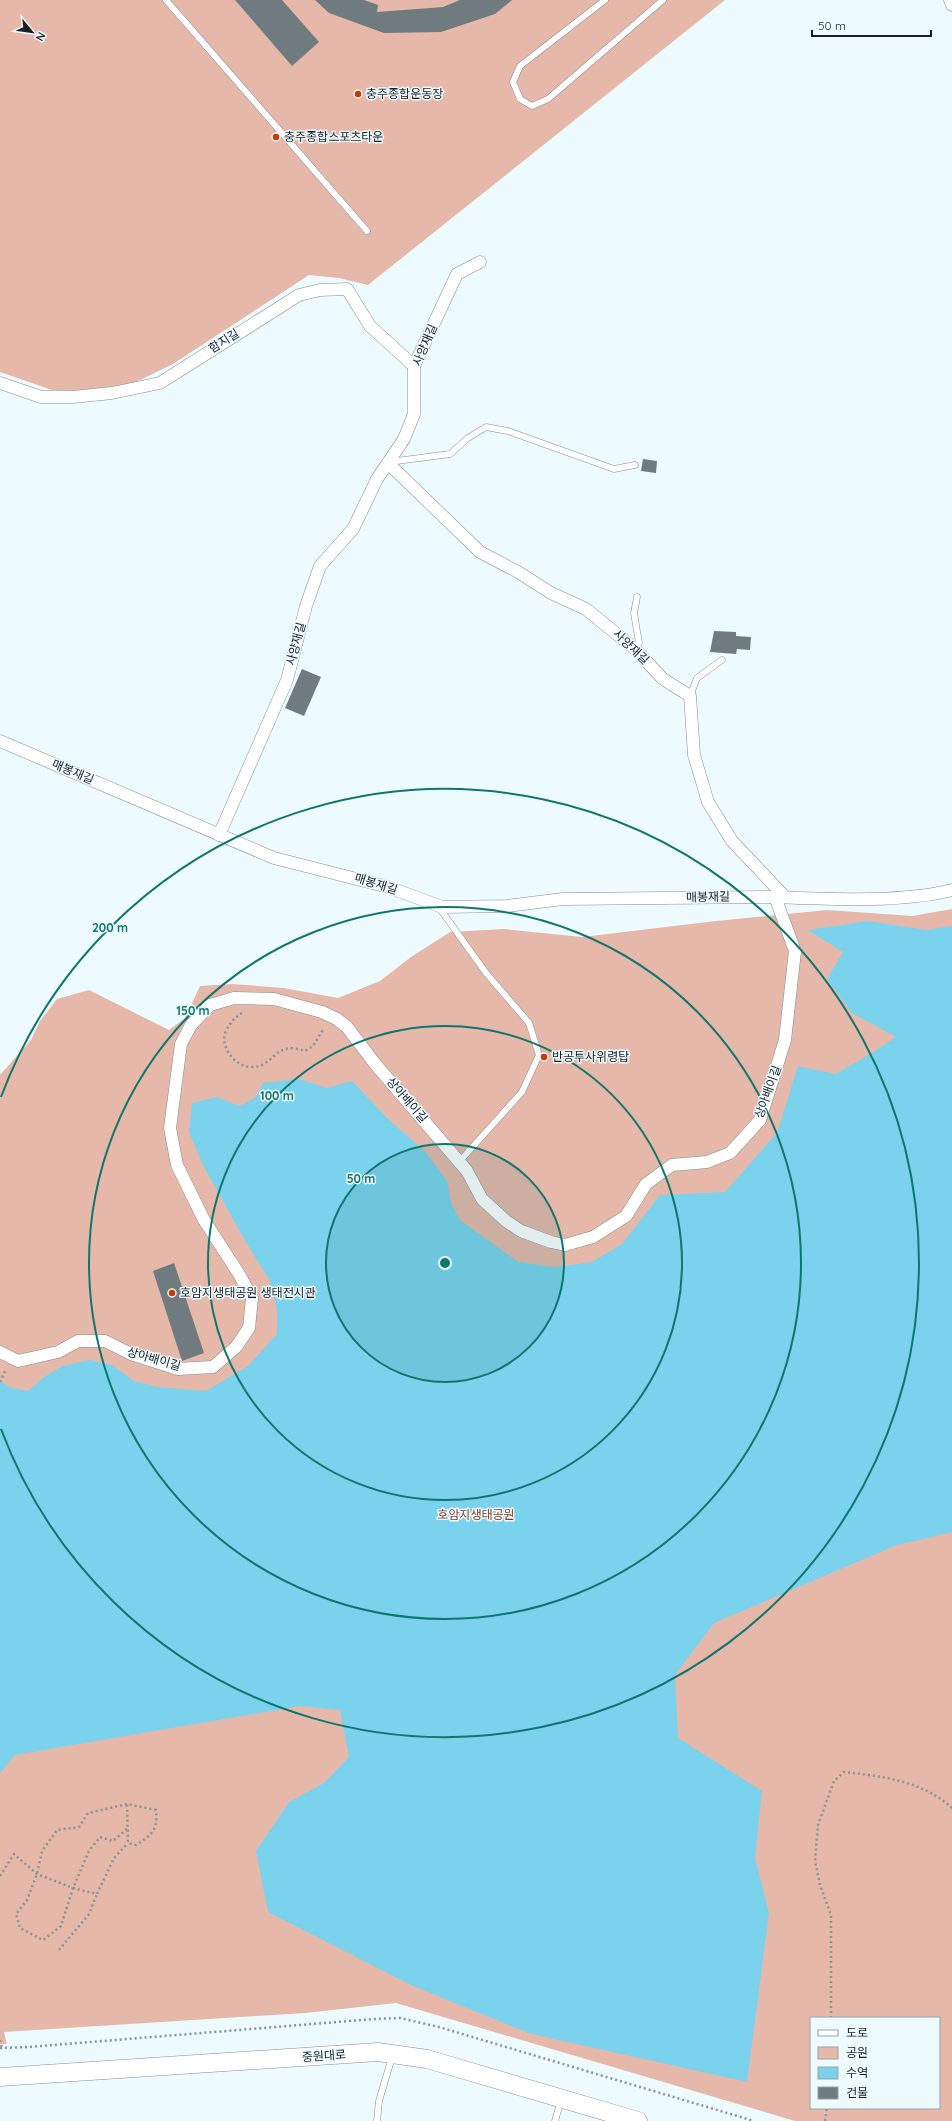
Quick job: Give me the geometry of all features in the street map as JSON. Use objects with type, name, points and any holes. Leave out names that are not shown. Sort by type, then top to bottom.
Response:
[{"type":"street","points":[[950,0],[952,5]]},
{"type":"street","name":"사양재길","points":[[219,835],[287,680],[306,606],[320,566],[353,529],[377,479],[404,439],[414,414],[414,366],[457,274],[480,262]]},
{"type":"street","name":"함지길","points":[[0,383],[41,397],[73,397],[112,393],[160,382],[299,295],[320,290],[347,289],[370,326],[414,366]]},
{"type":"street","name":"사양재길","points":[[388,463],[480,552],[518,572],[551,593],[586,608],[635,649],[663,679],[690,696]]},
{"type":"street","points":[[690,696],[694,755],[708,802],[732,841],[780,897],[855,899],[931,895],[952,890]]},
{"type":"street","name":"매봉재길","points":[[0,741],[274,858],[381,885],[442,907],[507,906],[563,899],[780,897]]},
{"type":"street","name":"상아배이길","points":[[0,1352],[18,1361],[58,1352],[78,1342],[105,1341],[131,1354],[178,1368],[213,1367],[236,1347],[249,1328],[252,1298],[240,1274],[204,1220],[177,1165],[170,1128],[180,1044],[191,1025],[210,1004],[234,998],[274,999],[322,1012],[336,1019],[348,1027],[376,1065],[467,1171],[482,1199],[506,1221],[534,1237],[565,1245],[593,1237],[626,1216],[646,1184],[672,1165],[707,1162],[730,1153],[760,1120],[785,1040],[794,951],[780,897]]},
{"type":"street","name":"중원대로","points":[[0,2077],[19,2077],[378,2052],[427,2059],[638,2121]]},
{"type":"street","points":[[0,2074],[19,2077]]},
{"type":"street","points":[[0,2081],[19,2077]]},
{"type":"lane","points":[[166,0],[367,231]]},
{"type":"lane","points":[[605,0],[520,66],[513,82],[520,99],[532,106],[548,99],[663,0]]},
{"type":"lane","points":[[388,463],[450,454],[468,438],[486,427],[508,431],[614,470],[634,465]]},
{"type":"lane","points":[[635,649],[639,643],[634,613],[637,597]]},
{"type":"lane","points":[[690,696],[697,678],[722,660]]},
{"type":"lane","points":[[437,905],[486,973],[529,1023],[539,1055],[522,1092],[459,1162]]},
{"type":"lane","points":[[377,2121],[379,2100],[393,2054]]},
{"type":"lane","points":[[555,2121],[562,2099]]},
{"type":"path","points":[[245,1011],[233,1018],[224,1037],[227,1052],[237,1062],[247,1067],[262,1065],[280,1050],[294,1047],[305,1051],[313,1046],[328,1022]]},
{"type":"path","points":[[1,1382],[6,1368]]},
{"type":"path","points":[[831,2017],[831,1915],[820,1884],[815,1861],[818,1825],[834,1781],[844,1772],[882,1776],[915,1786],[952,1808]]},
{"type":"path","points":[[127,1829],[113,1841],[100,1837],[89,1851],[73,1888],[61,1926],[43,1940],[20,1928],[16,1914],[27,1900],[37,1874],[42,1851],[57,1830],[79,1827],[88,1813],[126,1804],[156,1810],[157,1823],[150,1836],[136,1845],[128,1844]]},
{"type":"path","points":[[59,1950],[89,1914],[114,1858],[128,1844],[126,1804]]},
{"type":"path","points":[[0,1876],[14,1854],[37,1874],[73,1888],[97,1894]]},
{"type":"path","points":[[0,2040],[2,2048]]},
{"type":"path","points":[[825,2121],[827,2109]]},
{"type":"green space","name":"충주종합스포츠타운","points":[[0,0],[725,0],[368,285],[339,278],[309,275],[173,364],[136,382],[92,391],[52,390],[0,372]]},
{"type":"green space","name":"호암지생태공원","points":[[952,909],[952,2121],[795,2121],[396,2003],[305,2013],[4,2032],[7,2044],[0,2044],[0,1075],[31,1040],[40,1021],[57,999],[89,990],[169,1030],[185,1018],[200,986],[233,984],[284,988],[338,998],[380,981],[411,957],[450,932],[504,929],[582,937],[716,921],[827,910],[912,916]]},
{"type":"water","points":[[868,921],[926,930],[952,926],[952,1532],[897,1545],[714,1623],[675,1675],[678,1738],[762,1791],[755,1858],[769,1913],[747,2082],[528,2033],[411,1985],[268,1912],[256,1851],[289,1802],[324,1783],[349,1757],[340,1710],[300,1706],[15,1755],[0,1773],[0,1381],[9,1387],[28,1391],[44,1377],[63,1366],[89,1360],[112,1365],[134,1381],[157,1387],[206,1391],[248,1366],[277,1334],[277,1310],[270,1281],[244,1239],[203,1165],[189,1132],[192,1103],[216,1097],[240,1106],[256,1097],[263,1083],[299,1079],[327,1088],[352,1081],[390,1121],[424,1150],[447,1181],[451,1203],[460,1220],[518,1262],[555,1267],[592,1262],[622,1244],[660,1195],[725,1192],[777,1133],[798,1066],[835,1074],[864,1058],[896,1037],[852,1013],[827,979],[843,952],[808,930]]},
{"type":"building","points":[[235,0],[282,0],[319,42],[292,66]]},
{"type":"building","points":[[315,0],[364,0],[378,5],[377,12],[443,7],[460,0],[512,0],[495,14],[441,32],[384,33],[329,13]]},
{"type":"building","points":[[643,459],[657,461],[656,473],[641,471]]},
{"type":"building","points":[[714,631],[736,632],[736,636],[751,637],[750,650],[737,649],[736,654],[710,652]]},
{"type":"building","points":[[302,669],[321,677],[304,716],[285,708]]},
{"type":"building","name":"호암지생태공원 생태전시관","points":[[174,1263],[204,1353],[182,1361],[153,1271]]},
{"type":"place","name":"충주종합운동장","points":[[358,94]]},
{"type":"place","name":"충주종합스포츠타운","points":[[276,137]]},
{"type":"place","name":"반공투사위령탑","points":[[544,1057]]},
{"type":"place","name":"호암지생태공원 생태전시관","points":[[172,1293]]}]
